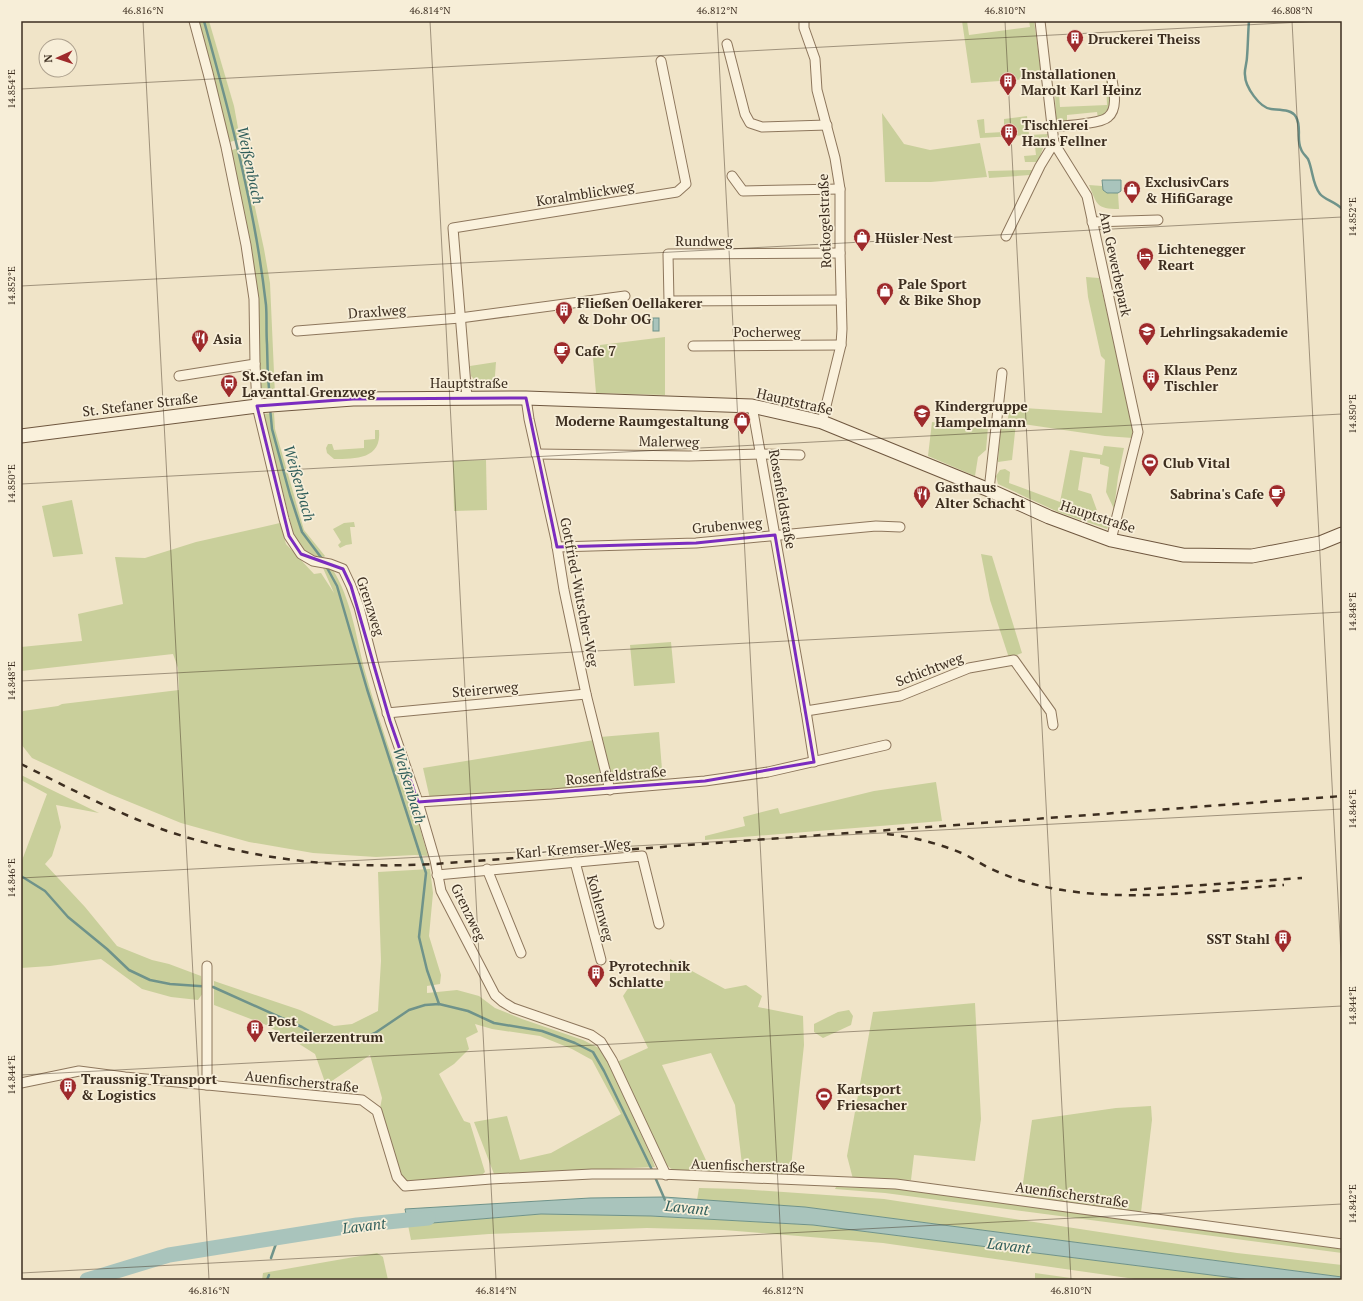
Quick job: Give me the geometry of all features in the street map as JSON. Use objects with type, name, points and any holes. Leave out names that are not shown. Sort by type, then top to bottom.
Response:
[{"type":"main road","name":"Hauptstraße","points":[[265,405],[353,398],[526,398],[752,406],[822,422],[989,490],[1049,517],[1110,540],[1183,554],[1252,556],[1320,543],[1342,534]]},
{"type":"main road","name":"St. Stefaner Straße","points":[[21,436],[265,405]]},
{"type":"street","name":"Grenzweg","points":[[194,21],[226,147],[246,245],[254,299],[254,364],[265,405],[289,536],[301,554],[313,561],[330,564],[343,569],[352,586],[359,606],[388,713],[418,802],[435,860],[441,891],[495,995],[513,1008],[591,1035],[601,1042],[612,1060],[663,1175]]},
{"type":"street","name":"Rotkogelstraße","points":[[804,21],[804,28],[815,59],[817,90],[835,158],[840,189],[842,300],[841,345],[822,422]]},
{"type":"street","name":"Am Gewerbepark","points":[[1040,21],[1054,142],[1087,196],[1138,432],[1110,540]]},
{"type":"street","points":[[727,44],[745,114],[750,123],[762,127],[827,125]]},
{"type":"street","name":"Koralmblickweg","points":[[467,398],[453,228],[677,192],[686,184],[661,62]]},
{"type":"street","points":[[1052,127],[1100,121],[1109,117],[1114,107],[1112,80]]},
{"type":"street","points":[[1006,236],[1040,166],[1054,142]]},
{"type":"street","points":[[732,176],[743,191],[840,189]]},
{"type":"street","points":[[1092,222],[1158,220]]},
{"type":"street","name":"Rundweg","points":[[840,253],[668,254],[669,301],[842,300]]},
{"type":"street","points":[[460,318],[625,296]]},
{"type":"street","name":"Draxlweg","points":[[297,331],[460,318]]},
{"type":"street","name":"Pocherweg","points":[[694,346],[841,345]]},
{"type":"street","points":[[179,376],[254,364]]},
{"type":"street","points":[[989,490],[1002,373]]},
{"type":"street","name":"Gottfried-Wutscher-Weg","points":[[526,398],[529,420],[557,547],[564,590],[586,694],[610,790]]},
{"type":"street","name":"Rosenfeldstraße","points":[[752,406],[814,762]]},
{"type":"street","name":"Malerweg","points":[[536,454],[689,456],[761,454],[800,455]]},
{"type":"street","name":"Grubenweg","points":[[557,547],[696,543],[876,526],[900,527]]},
{"type":"street","name":"Schichtweg","points":[[806,711],[900,696],[968,668],[1014,660],[1051,712],[1053,725]]},
{"type":"street","name":"Steirerweg","points":[[388,713],[586,694]]},
{"type":"street","name":"Rosenfeldstraße","points":[[418,802],[610,790],[705,781],[768,772],[886,745]]},
{"type":"street","name":"Karl-Kremser-Weg","points":[[437,875],[488,869],[642,856],[659,924]]},
{"type":"street","name":"Kohlenweg","points":[[575,862],[601,960]]},
{"type":"street","points":[[488,869],[521,953]]},
{"type":"street","points":[[207,966],[207,1085]]},
{"type":"street","name":"Auenfischerstraße","points":[[21,1083],[79,1071],[125,1077],[362,1100],[377,1111],[397,1177],[406,1186],[491,1179],[569,1175],[646,1174],[896,1184],[1342,1244]]},
{"type":"highlighted area","points":[[526,398],[557,547],[696,543],[775,535],[814,762],[705,781],[418,802],[390,721],[351,586],[343,569],[301,554],[289,536],[257,406],[353,399]]},
{"type":"green space","points":[[198,21],[209,21],[234,106],[240,139],[230,142]]},
{"type":"green space","points":[[962,21],[967,21],[969,35],[1030,27],[1029,21],[1034,21],[1042,78],[971,83]]},
{"type":"green space","points":[[1106,81],[1109,83],[1111,98],[1110,103],[1103,115],[1098,118],[1097,112],[1067,115],[1067,122],[1056,123],[1055,94],[1059,94],[1060,107],[1107,105]]},
{"type":"green space","points":[[882,113],[904,144],[930,150],[980,143],[987,177],[931,182],[885,182]]},
{"type":"green space","points":[[1027,116],[1029,135],[980,138],[977,120],[984,119],[985,133],[1004,132],[1004,119]]},
{"type":"green space","points":[[1048,134],[1038,162],[1025,162],[1024,156],[1036,155],[1034,138],[1029,138],[1029,135]]},
{"type":"green space","points":[[242,147],[270,283],[275,395],[261,397],[259,382],[260,356],[257,296],[252,250],[232,158],[232,150]]},
{"type":"green space","points":[[1032,170],[1030,175],[989,178],[988,171]]},
{"type":"green space","points":[[1089,185],[1102,186],[1104,191],[1108,193],[1118,193],[1119,209],[1106,208],[1098,204]]},
{"type":"green space","points":[[1086,277],[1099,278],[1133,425],[1133,438],[1105,436],[1016,423],[1012,460],[998,462],[1001,419],[1008,419],[1009,407],[1102,413],[1105,360],[1101,356],[1088,297]]},
{"type":"green space","points":[[665,337],[665,395],[596,393],[592,346]]},
{"type":"green space","points":[[496,362],[494,389],[483,389],[471,376],[470,366]]},
{"type":"green space","points":[[274,413],[275,429],[304,530],[325,556],[322,559],[305,551],[299,545],[294,536],[263,414]]},
{"type":"green space","points":[[932,422],[988,427],[986,450],[978,457],[975,476],[928,456]]},
{"type":"green space","points":[[375,430],[379,430],[379,440],[372,452],[366,455],[351,459],[334,459],[327,453],[326,448],[328,444],[332,444],[334,450],[364,448],[364,440],[375,439]]},
{"type":"green space","points":[[1104,446],[1124,448],[1118,477],[1114,509],[1106,492],[1109,467],[1100,464],[1100,459],[1083,457],[1078,490],[1091,494],[1099,516],[1109,517],[1111,521],[1107,529],[1058,512],[998,484],[996,476],[1000,470],[1005,469],[1010,472],[1009,483],[1060,502],[1070,450],[1102,455]]},
{"type":"green space","points":[[486,460],[487,510],[454,511],[453,461]]},
{"type":"green space","points":[[72,500],[83,554],[53,557],[42,506]]},
{"type":"green space","points":[[354,522],[355,527],[350,527],[352,544],[340,548],[338,545],[341,542],[333,529],[344,523]]},
{"type":"green space","points":[[280,523],[286,544],[314,574],[321,573],[334,593],[323,568],[333,570],[339,581],[349,605],[364,668],[382,728],[402,787],[410,794],[428,856],[415,855],[376,857],[313,853],[249,842],[181,823],[110,794],[32,758],[21,744],[21,714],[23,711],[58,706],[62,704],[179,690],[178,668],[173,654],[21,671],[21,647],[82,641],[78,614],[123,604],[115,557],[145,558],[196,542]]},
{"type":"green space","points":[[981,554],[992,556],[1022,653],[1009,658],[990,600]]},
{"type":"green space","points":[[671,642],[675,683],[634,686],[630,645]]},
{"type":"green space","points":[[659,732],[663,782],[619,785],[612,780],[600,737]]},
{"type":"green space","points":[[594,740],[603,781],[598,787],[430,799],[423,768]]},
{"type":"green space","points":[[21,775],[99,813],[56,805],[61,827],[52,856],[45,864],[85,907],[117,946],[152,960],[169,964],[201,976],[203,993],[198,1000],[171,997],[142,989],[101,959],[50,966],[21,968],[21,863],[47,794],[21,780]]},
{"type":"green space","points":[[936,782],[942,821],[705,840],[705,836],[745,826],[743,817],[774,809],[778,808],[780,814],[874,791]]},
{"type":"green space","points":[[430,869],[433,893],[429,936],[441,975],[440,984],[427,986],[427,993],[457,990],[479,996],[495,1008],[583,1040],[599,1048],[611,1068],[655,1167],[494,1174],[474,1122],[507,1116],[520,1160],[551,1153],[621,1114],[592,1060],[572,1049],[540,1036],[492,1029],[475,1024],[478,1032],[466,1038],[469,1049],[454,1064],[439,1074],[464,1121],[470,1123],[485,1172],[481,1176],[408,1181],[401,1176],[380,1108],[382,1098],[370,1055],[326,1085],[315,1054],[264,1024],[214,1005],[214,981],[300,1010],[334,1026],[352,1024],[378,1011],[381,961],[378,872]]},
{"type":"green space","points":[[670,959],[725,989],[746,985],[762,996],[758,1007],[803,1016],[804,1045],[790,1176],[743,1173],[735,1105],[711,1053],[662,1065],[711,1171],[673,1170],[665,1164],[617,1062],[648,1048],[623,996],[633,981],[670,981]]},
{"type":"green space","points":[[975,1003],[981,1119],[975,1161],[914,1155],[911,1180],[853,1179],[847,1156],[873,1012]]},
{"type":"green space","points":[[849,1010],[853,1016],[851,1025],[823,1038],[814,1032],[814,1024],[838,1012]]},
{"type":"green space","points":[[1151,1106],[1152,1120],[1141,1212],[1021,1197],[1032,1120],[1116,1108]]},
{"type":"green space","points":[[836,1187],[890,1188],[1342,1248],[1342,1253],[885,1193],[835,1189]]},
{"type":"green space","points":[[699,1188],[739,1189],[884,1199],[1237,1253],[1342,1265],[1342,1277],[805,1207],[697,1200]]},
{"type":"green space","points":[[541,1214],[651,1216],[813,1225],[1251,1280],[1142,1280],[883,1243],[724,1230],[647,1228],[489,1234],[411,1240],[408,1225]]},
{"type":"green space","points":[[377,1253],[383,1257],[388,1280],[262,1280],[263,1273]]},
{"type":"green space","points":[[1035,1273],[1085,1280],[1035,1280]]},
{"type":"water","points":[[1102,180],[1121,180],[1121,191],[1118,193],[1107,193],[1103,190]]},
{"type":"water","points":[[653,318],[659,318],[659,331],[653,331]]},
{"type":"water","points":[[664,1197],[805,1207],[1342,1277],[1342,1280],[1251,1280],[813,1225],[651,1216],[541,1214],[408,1225],[405,1209],[590,1198]]},
{"type":"waterway","name":"Weißenbach","points":[[204,21],[241,162],[255,233],[266,305],[267,365],[270,401]]},
{"type":"waterway","points":[[1249,21],[1245,73],[1250,91],[1258,101],[1267,108],[1285,110],[1294,114],[1299,125],[1299,141],[1302,152],[1308,159],[1317,190],[1322,196],[1342,209]]},
{"type":"waterway","name":"Weißenbach","points":[[270,408],[272,429],[302,532],[323,560]]},
{"type":"waterway","name":"Weißenbach","points":[[326,566],[337,586],[367,689],[426,873],[419,937],[427,970],[439,1004]]},
{"type":"waterway","points":[[21,876],[45,891],[68,917],[107,949],[129,970],[150,980],[170,984],[213,987],[302,1027],[326,1041],[355,1042],[375,1033],[409,1010],[425,1005],[439,1004],[468,1011],[494,1023],[542,1031],[575,1043],[593,1052],[604,1071],[653,1172]]},
{"type":"waterway","points":[[655,1177],[665,1200]]},
{"type":"waterway","name":"Lavant","points":[[87,1280],[169,1255],[357,1225],[428,1218]]},
{"type":"waterway","points":[[271,1258],[278,1238]]},
{"type":"waterway","points":[[267,1280],[269,1275]]},
{"type":"railway","points":[[21,764],[93,800],[129,816],[167,831],[200,841],[233,850],[299,861],[366,865],[435,864],[1342,796]]},
{"type":"railway","points":[[887,834],[917,839],[957,851],[987,867],[1021,881],[1064,890],[1095,894],[1158,895],[1284,885]]},
{"type":"railway","points":[[1130,890],[1302,878]]},
{"type":"place","name":"Druckerei Theiss","points":[[1075,53]]},
{"type":"place","name":"Installationen Marolt Karl Heinz","points":[[1008,96]]},
{"type":"place","name":"Tischlerei Hans Fellner","points":[[1009,147]]},
{"type":"place","name":"ExclusivCars & HifiGarage","points":[[1132,204]]},
{"type":"place","name":"Hüsler Nest","points":[[862,252]]},
{"type":"place","name":"Lichtenegger Reart","points":[[1145,271]]},
{"type":"place","name":"Pale Sport & Bike Shop","points":[[885,306]]},
{"type":"place","name":"Fließen Oellakerer & Dohr OG","points":[[564,325]]},
{"type":"place","name":"Lehrlingsakademie","points":[[1147,346]]},
{"type":"place","name":"Asia","points":[[200,353]]},
{"type":"place","name":"Cafe 7","points":[[562,365]]},
{"type":"place","name":"Klaus Penz Tischler","points":[[1151,392]]},
{"type":"place","name":"St.Stefan im Lavanttal Grenzweg","points":[[229,398]]},
{"type":"place","name":"Kindergruppe Hampelmann","points":[[922,428]]},
{"type":"place","name":"Moderne Raumgestaltung","points":[[742,435]]},
{"type":"place","name":"Club Vital","points":[[1150,477]]},
{"type":"place","name":"Sabrina's Cafe","points":[[1277,508]]},
{"type":"place","name":"Gasthaus Alter Schacht","points":[[922,509]]},
{"type":"place","name":"SST Stahl","points":[[1283,953]]},
{"type":"place","name":"Pyrotechnik Schlatte","points":[[596,988]]},
{"type":"place","name":"Post Verteilerzentrum","points":[[255,1043]]},
{"type":"place","name":"Traussnig Transport & Logistics","points":[[68,1101]]},
{"type":"place","name":"Kartsport Friesacher","points":[[824,1111]]}]
